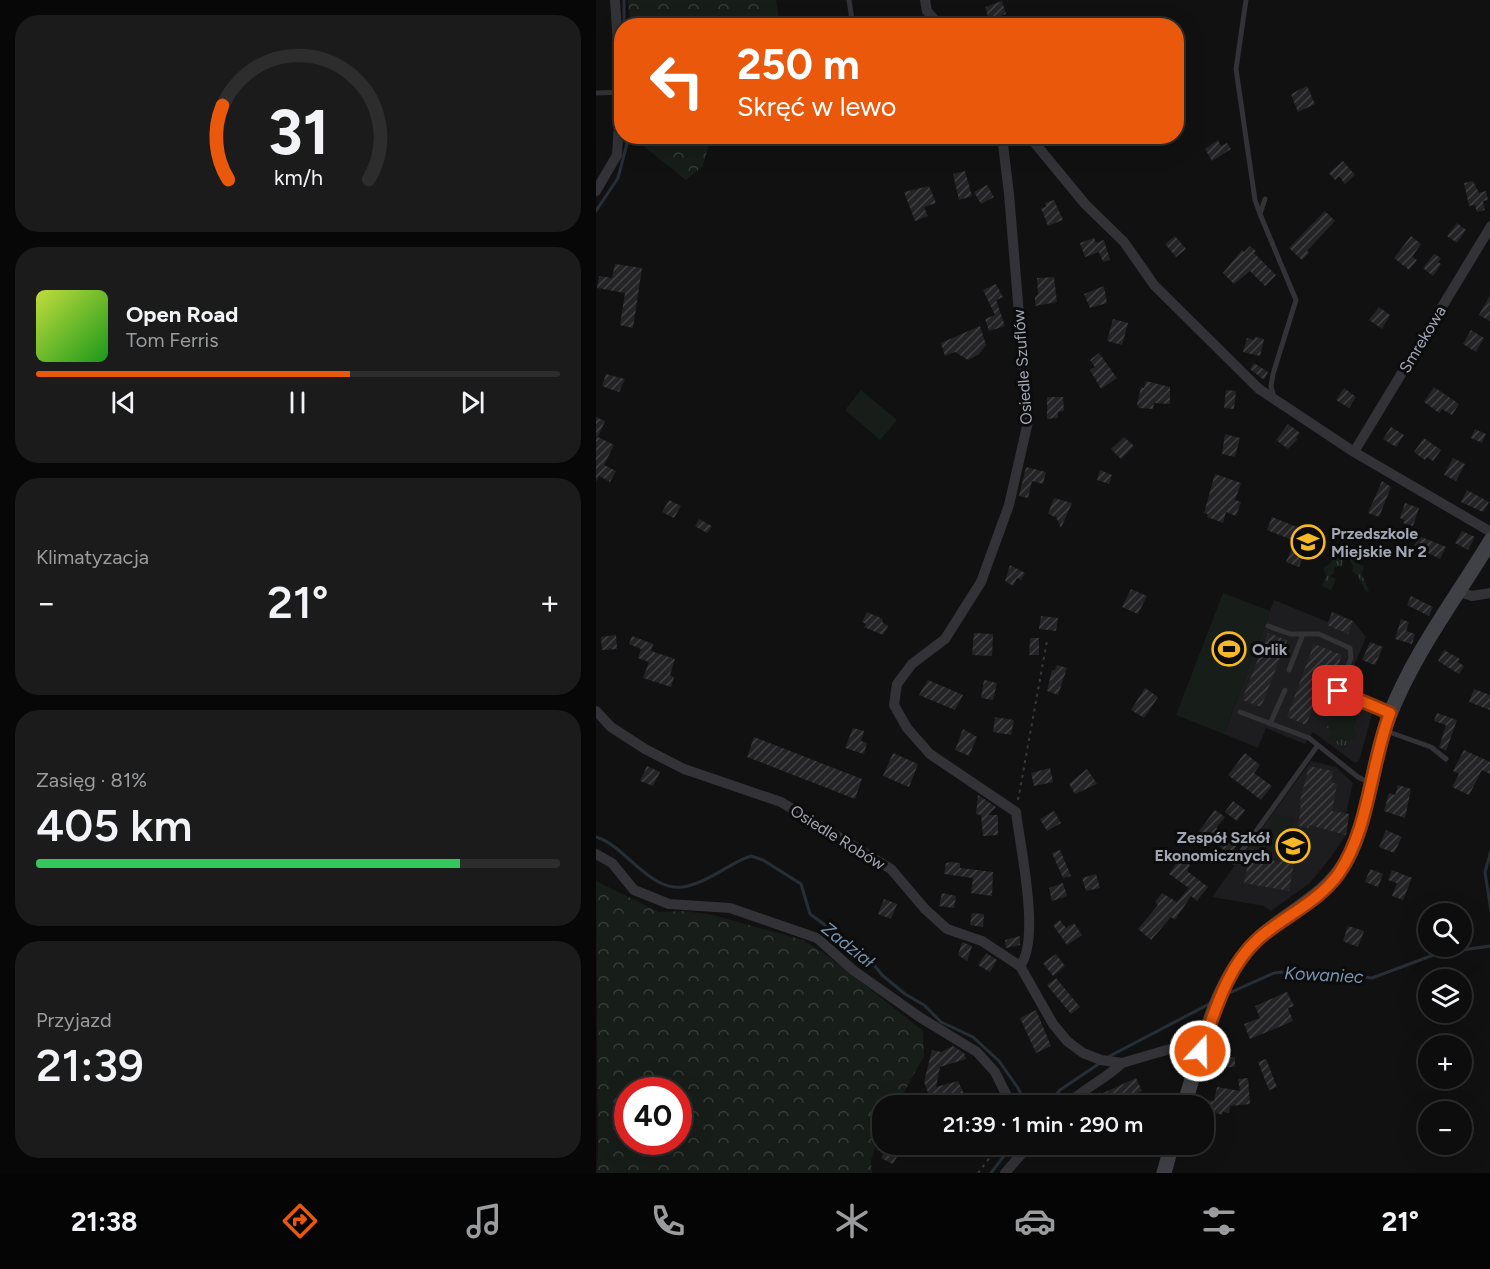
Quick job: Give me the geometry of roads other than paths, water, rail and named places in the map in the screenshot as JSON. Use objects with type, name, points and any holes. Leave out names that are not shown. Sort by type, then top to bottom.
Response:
[{"type":"street","points":[[615,0],[616,18]]},
{"type":"street","points":[[925,0],[927,10],[934,18]]},
{"type":"street","points":[[596,191],[617,155],[618,144]]},
{"type":"street","name":"Osiedle Szuflów","points":[[1003,144],[1010,194],[1028,422],[1009,505],[981,582],[945,639],[912,664],[897,684],[894,705],[907,728],[930,754],[1016,812],[1027,885],[1029,935],[1027,957],[1020,966]]},
{"type":"street","points":[[1036,144],[1085,204],[1124,242],[1154,285],[1259,389],[1354,452],[1490,532]]},
{"type":"street","name":"Smrekowa","points":[[1354,452],[1490,226]]},
{"type":"street","points":[[1187,1095],[1200,1051],[1228,979],[1257,940],[1318,894],[1339,872],[1356,839],[1390,713],[1415,663],[1490,540]]},
{"type":"street","points":[[1460,592],[1472,596],[1490,593]]},
{"type":"street","name":"Osiedle Robów","points":[[596,711],[611,727],[645,750],[684,769],[781,802],[891,869],[925,909],[947,929],[982,941],[1020,966],[1053,1024],[1067,1041],[1092,1057],[1117,1062]]},
{"type":"street","points":[[596,854],[612,863],[634,890],[669,904],[730,908],[817,938],[853,970],[921,1018],[977,1052],[995,1072],[1006,1095]]},
{"type":"street","points":[[1076,1095],[1109,1075],[1117,1062],[1170,1048],[1200,1051]]},
{"type":"street","points":[[1005,1173],[1021,1155]]},
{"type":"street","points":[[1163,1173],[1169,1155]]},
{"type":"lane","points":[[849,0],[852,18]]},
{"type":"lane","points":[[1246,0],[1236,69],[1255,200],[1296,300],[1272,374],[1271,386],[1274,399]]},
{"type":"lane","points":[[596,93],[614,92]]},
{"type":"lane","points":[[1260,214],[1265,199]]},
{"type":"lane","points":[[1268,626],[1290,634],[1319,634],[1349,648],[1351,658],[1338,691],[1390,713]]},
{"type":"lane","points":[[1289,670],[1302,634]]},
{"type":"lane","points":[[1270,724],[1285,690]]},
{"type":"lane","points":[[1240,712],[1309,738],[1358,777],[1370,783]]},
{"type":"lane","points":[[1384,730],[1431,747],[1446,759]]},
{"type":"lane","points":[[1234,862],[1318,745]]},
{"type":"waterway","points":[[624,0],[624,18]]},
{"type":"waterway","points":[[596,211],[618,178],[627,144]]},
{"type":"waterway","name":"Zadział","points":[[596,837],[607,842],[662,884],[675,887],[696,884],[751,856],[763,860],[801,884],[810,914],[866,955],[882,975],[905,994],[924,1005],[941,1022],[973,1037],[999,1061],[1021,1095]]},
{"type":"waterway","name":"Kowaniec","points":[[1491,851],[1485,872],[1491,911]]},
{"type":"waterway","name":"Kowaniec","points":[[1227,994],[1274,973],[1304,970],[1372,978],[1439,953],[1491,946]]},
{"type":"waterway","name":"Kowaniec","points":[[1108,1057],[1211,1003]]},
{"type":"waterway","name":"Kowaniec","points":[[1056,1095],[1100,1063]]},
{"type":"waterway","name":"Kowaniec","points":[[991,1173],[1005,1155]]},
{"type":"place","name":"Przedszkole Miejskie Nr 2","points":[[1308,542]]},
{"type":"place","name":"Orlik","points":[[1229,649]]},
{"type":"place","name":"Zespół Szkół Ekonomicznych","points":[[1293,846]]}]
